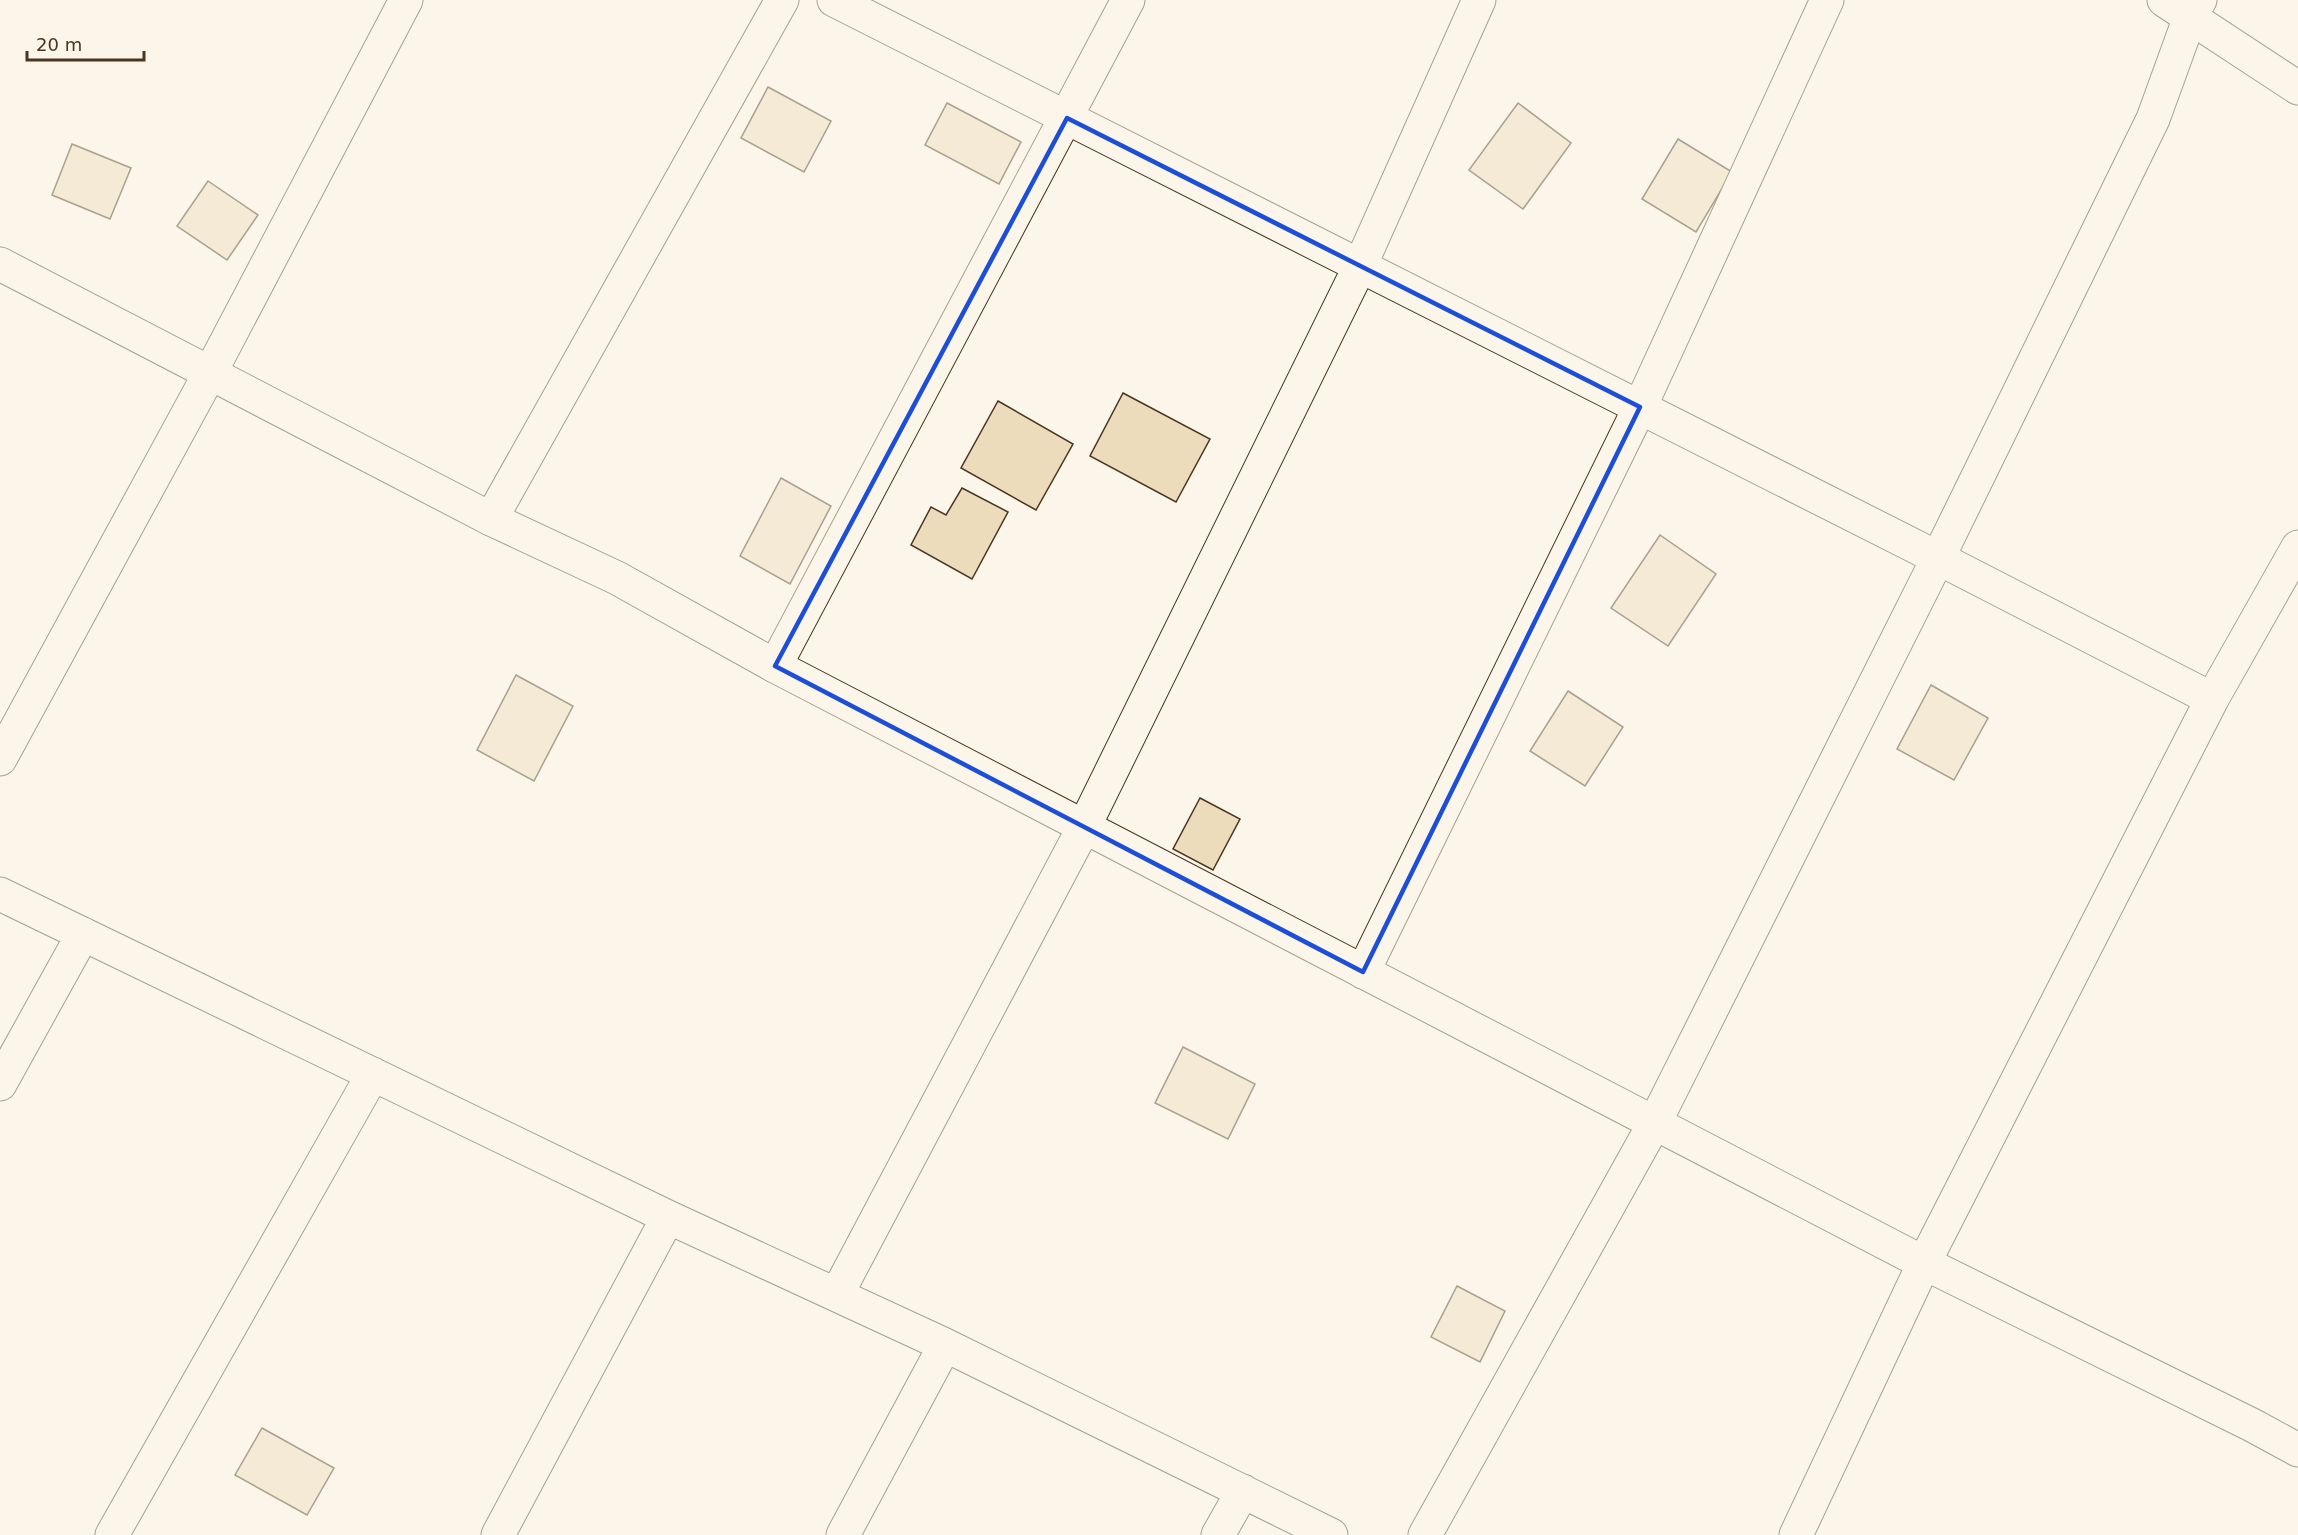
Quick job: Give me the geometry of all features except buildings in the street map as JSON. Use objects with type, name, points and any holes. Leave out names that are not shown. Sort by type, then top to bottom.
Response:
[{"type":"street","points":[[0,759],[210,373],[406,0]]},
{"type":"street","points":[[492,519],[782,0]]},
{"type":"street","points":[[834,0],[2212,699]]},
{"type":"street","points":[[774,666],[1128,0]]},
{"type":"street","points":[[837,1294],[1084,827],[1360,266],[1479,0]]},
{"type":"street","points":[[1363,972],[1640,407],[1827,0]]},
{"type":"street","points":[[1425,1535],[1654,1124],[1938,558],[2153,119],[2185,6],[2298,88]]},
{"type":"street","points":[[0,264],[492,519],[617,578],[774,666],[1923,1263],[2252,1425],[2298,1450]]},
{"type":"street","points":[[1796,1535],[1923,1263],[2212,699],[2298,548]]},
{"type":"street","points":[[0,894],[668,1217],[945,1345],[1331,1535]]},
{"type":"street","points":[[0,1084],[83,934]]},
{"type":"street","points":[[112,1535],[373,1074]]},
{"type":"street","points":[[498,1535],[668,1217]]},
{"type":"street","points":[[843,1535],[945,1345]]},
{"type":"street","points":[[1218,1535],[1242,1491]]},
{"type":"highlighted area","points":[[1067,118],[1640,407],[1363,972],[775,666]]}]
